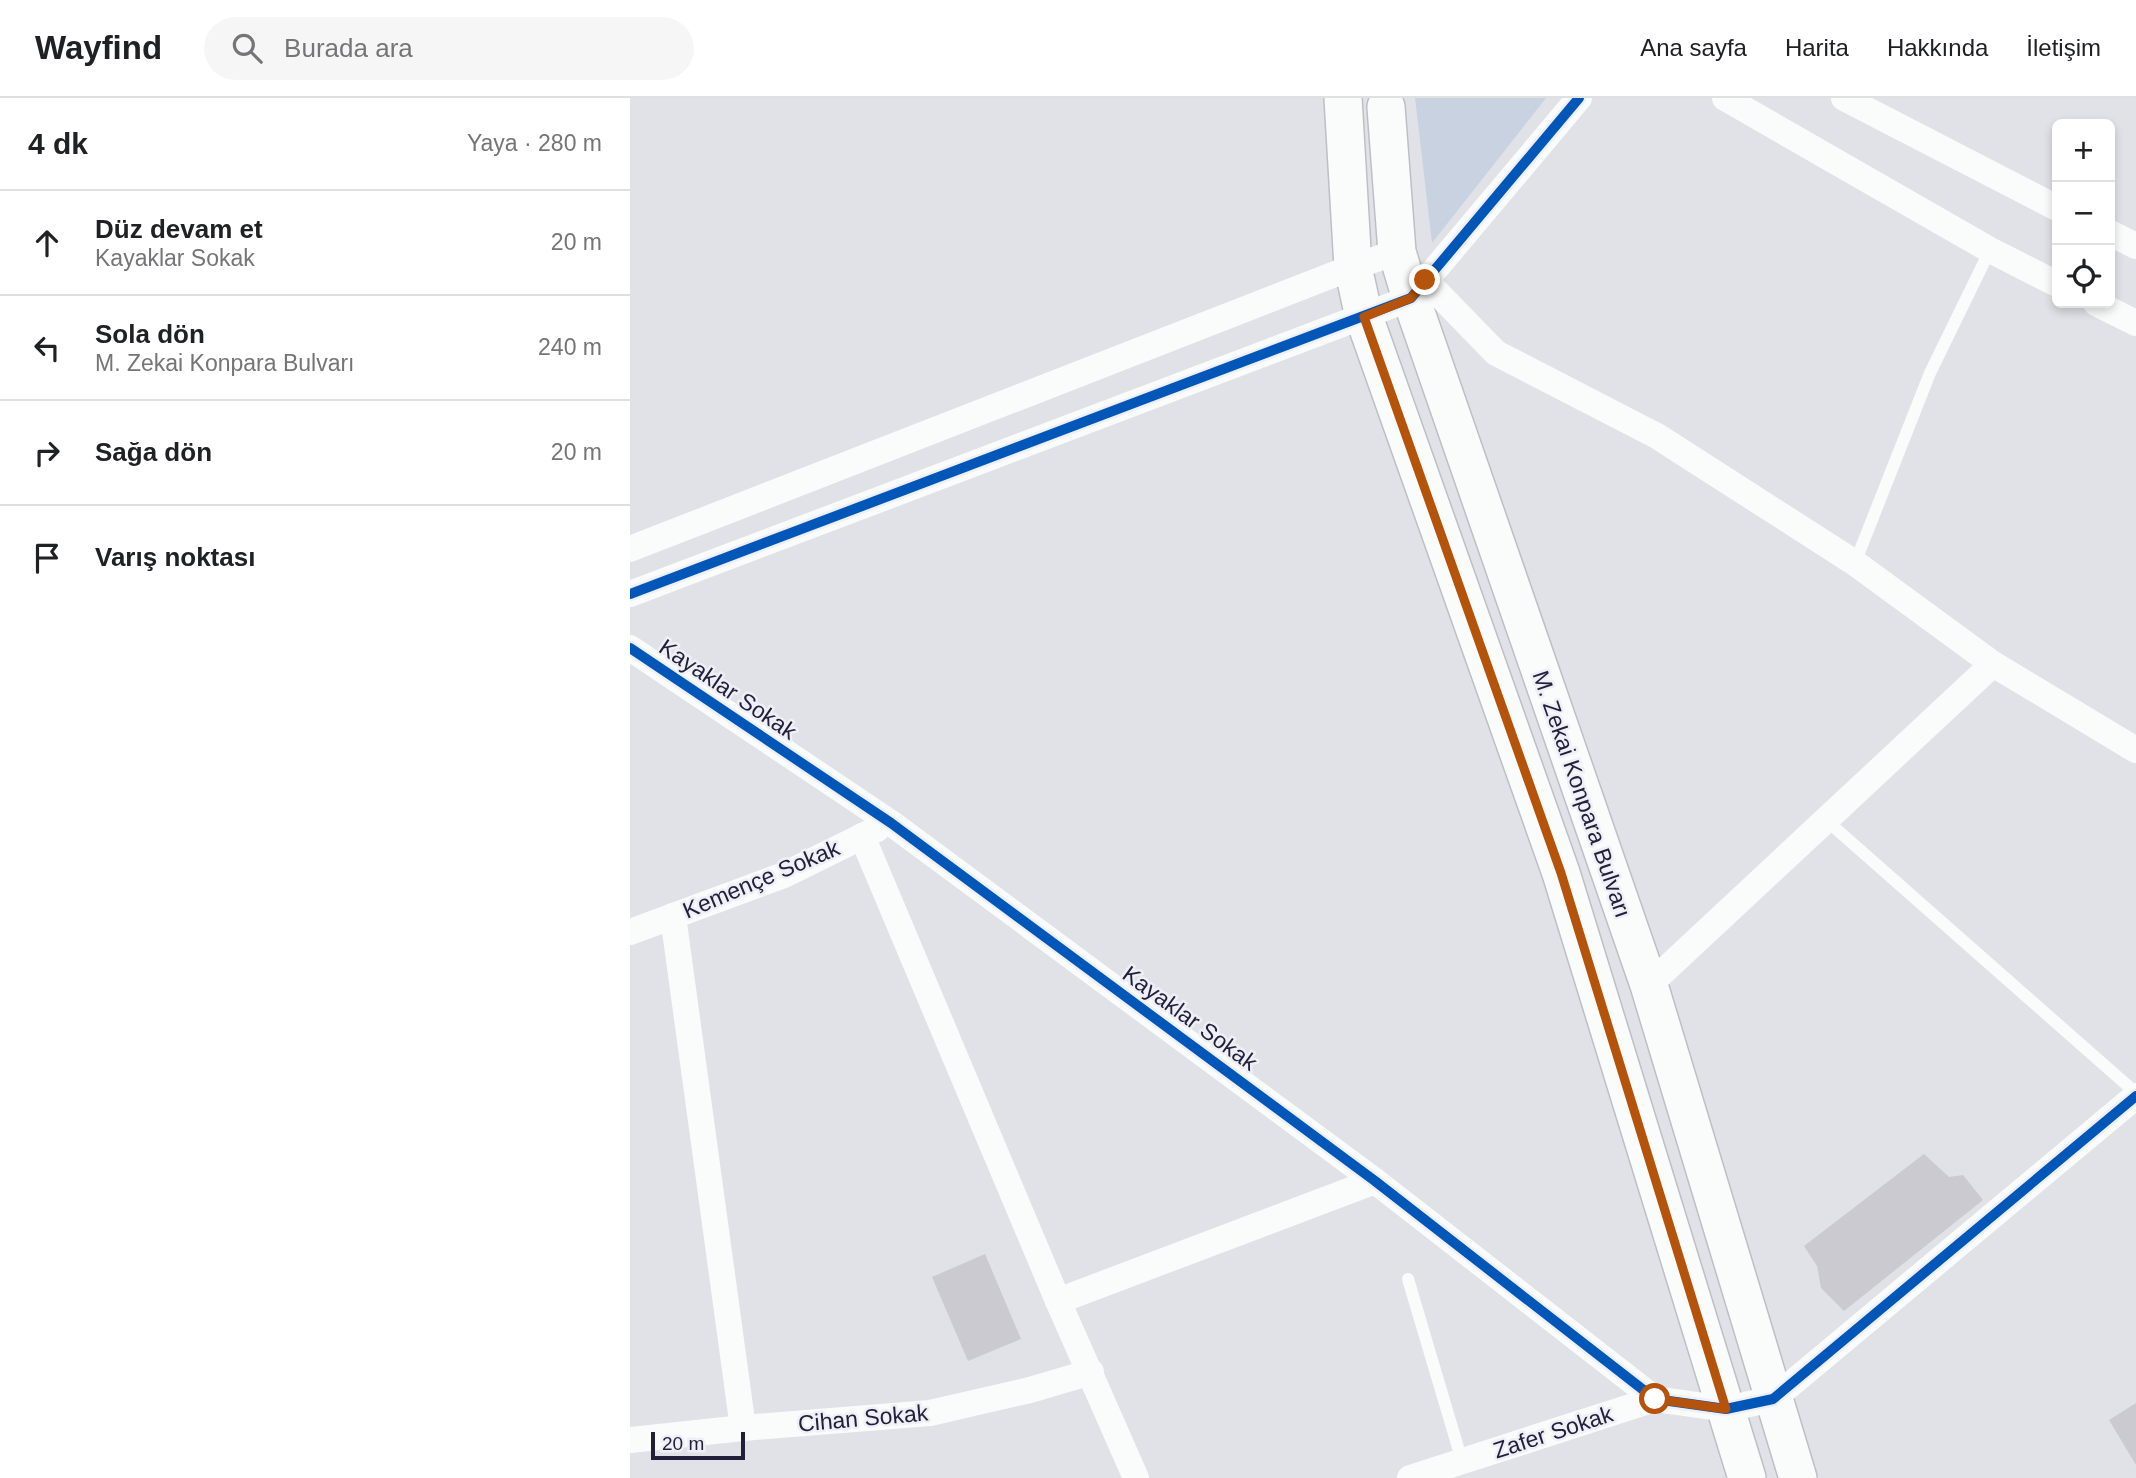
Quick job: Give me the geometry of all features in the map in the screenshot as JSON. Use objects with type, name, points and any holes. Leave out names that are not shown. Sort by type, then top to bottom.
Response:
[{"type":"main road","name":"M. Zekai Konpara Bulvarı","points":[[1343,98],[1353,267],[1364,317],[1561,873],[1747,1478]]},
{"type":"main road","name":"M. Zekai Konpara Bulvarı","points":[[1386,103],[1397,252],[1418,289],[1649,985],[1798,1478]]},
{"type":"street","points":[[630,594],[1364,317],[1418,289],[1579,98]]},
{"type":"street","points":[[1725,98],[1990,250],[2052,281]]},
{"type":"street","points":[[1844,98],[2052,205]]},
{"type":"street","points":[[2115,236],[2136,246]]},
{"type":"street","points":[[630,549],[1397,252]]},
{"type":"street","points":[[1418,289],[1496,353],[1657,436],[1855,563],[1993,664],[2136,750]]},
{"type":"street","points":[[2106,308],[2136,323]]},
{"type":"street","name":"Kayaklar Sokak","points":[[630,648],[891,823],[1375,1181],[1655,1399],[1726,1409]]},
{"type":"street","points":[[1649,985],[1993,664]]},
{"type":"street","name":"Kemençe Sokak","points":[[630,932],[784,875],[891,823]]},
{"type":"street","points":[[862,836],[1058,1301],[1136,1478]]},
{"type":"street","points":[[673,916],[743,1428]]},
{"type":"street","points":[[1726,1409],[1773,1399],[2136,1095]]},
{"type":"street","points":[[1058,1301],[1375,1181]]},
{"type":"street","name":"Cihan Sokak","points":[[630,1440],[930,1413],[1030,1390],[1091,1372]]},
{"type":"street","name":"Zafer Sokak","points":[[1410,1478],[1655,1399]]},
{"type":"lane","points":[[1855,563],[1930,373],[1990,250]]},
{"type":"lane","points":[[1826,820],[2136,1095]]},
{"type":"lane","points":[[1408,1279],[1462,1461]]},
{"type":"shaded area","points":[[1415,98],[1546,98],[1432,243]]},
{"type":"building","points":[[1924,1154],[1949,1177],[1963,1175],[1983,1200],[1844,1311],[1821,1288],[1817,1266],[1804,1246]]},
{"type":"building","points":[[985,1254],[1021,1339],[968,1361],[932,1277]]},
{"type":"building","points":[[2136,1403],[2136,1465],[2109,1420]]},
{"type":"cycle path","points":[[630,594],[1411,298],[1579,98]]},
{"type":"cycle path","points":[[630,648],[891,823],[1375,1181],[1655,1399],[1726,1409],[1773,1399],[2136,1096]]},
{"type":"route","points":[[1425,280],[1411,298],[1364,317],[1561,873],[1726,1409],[1655,1399]]}]
